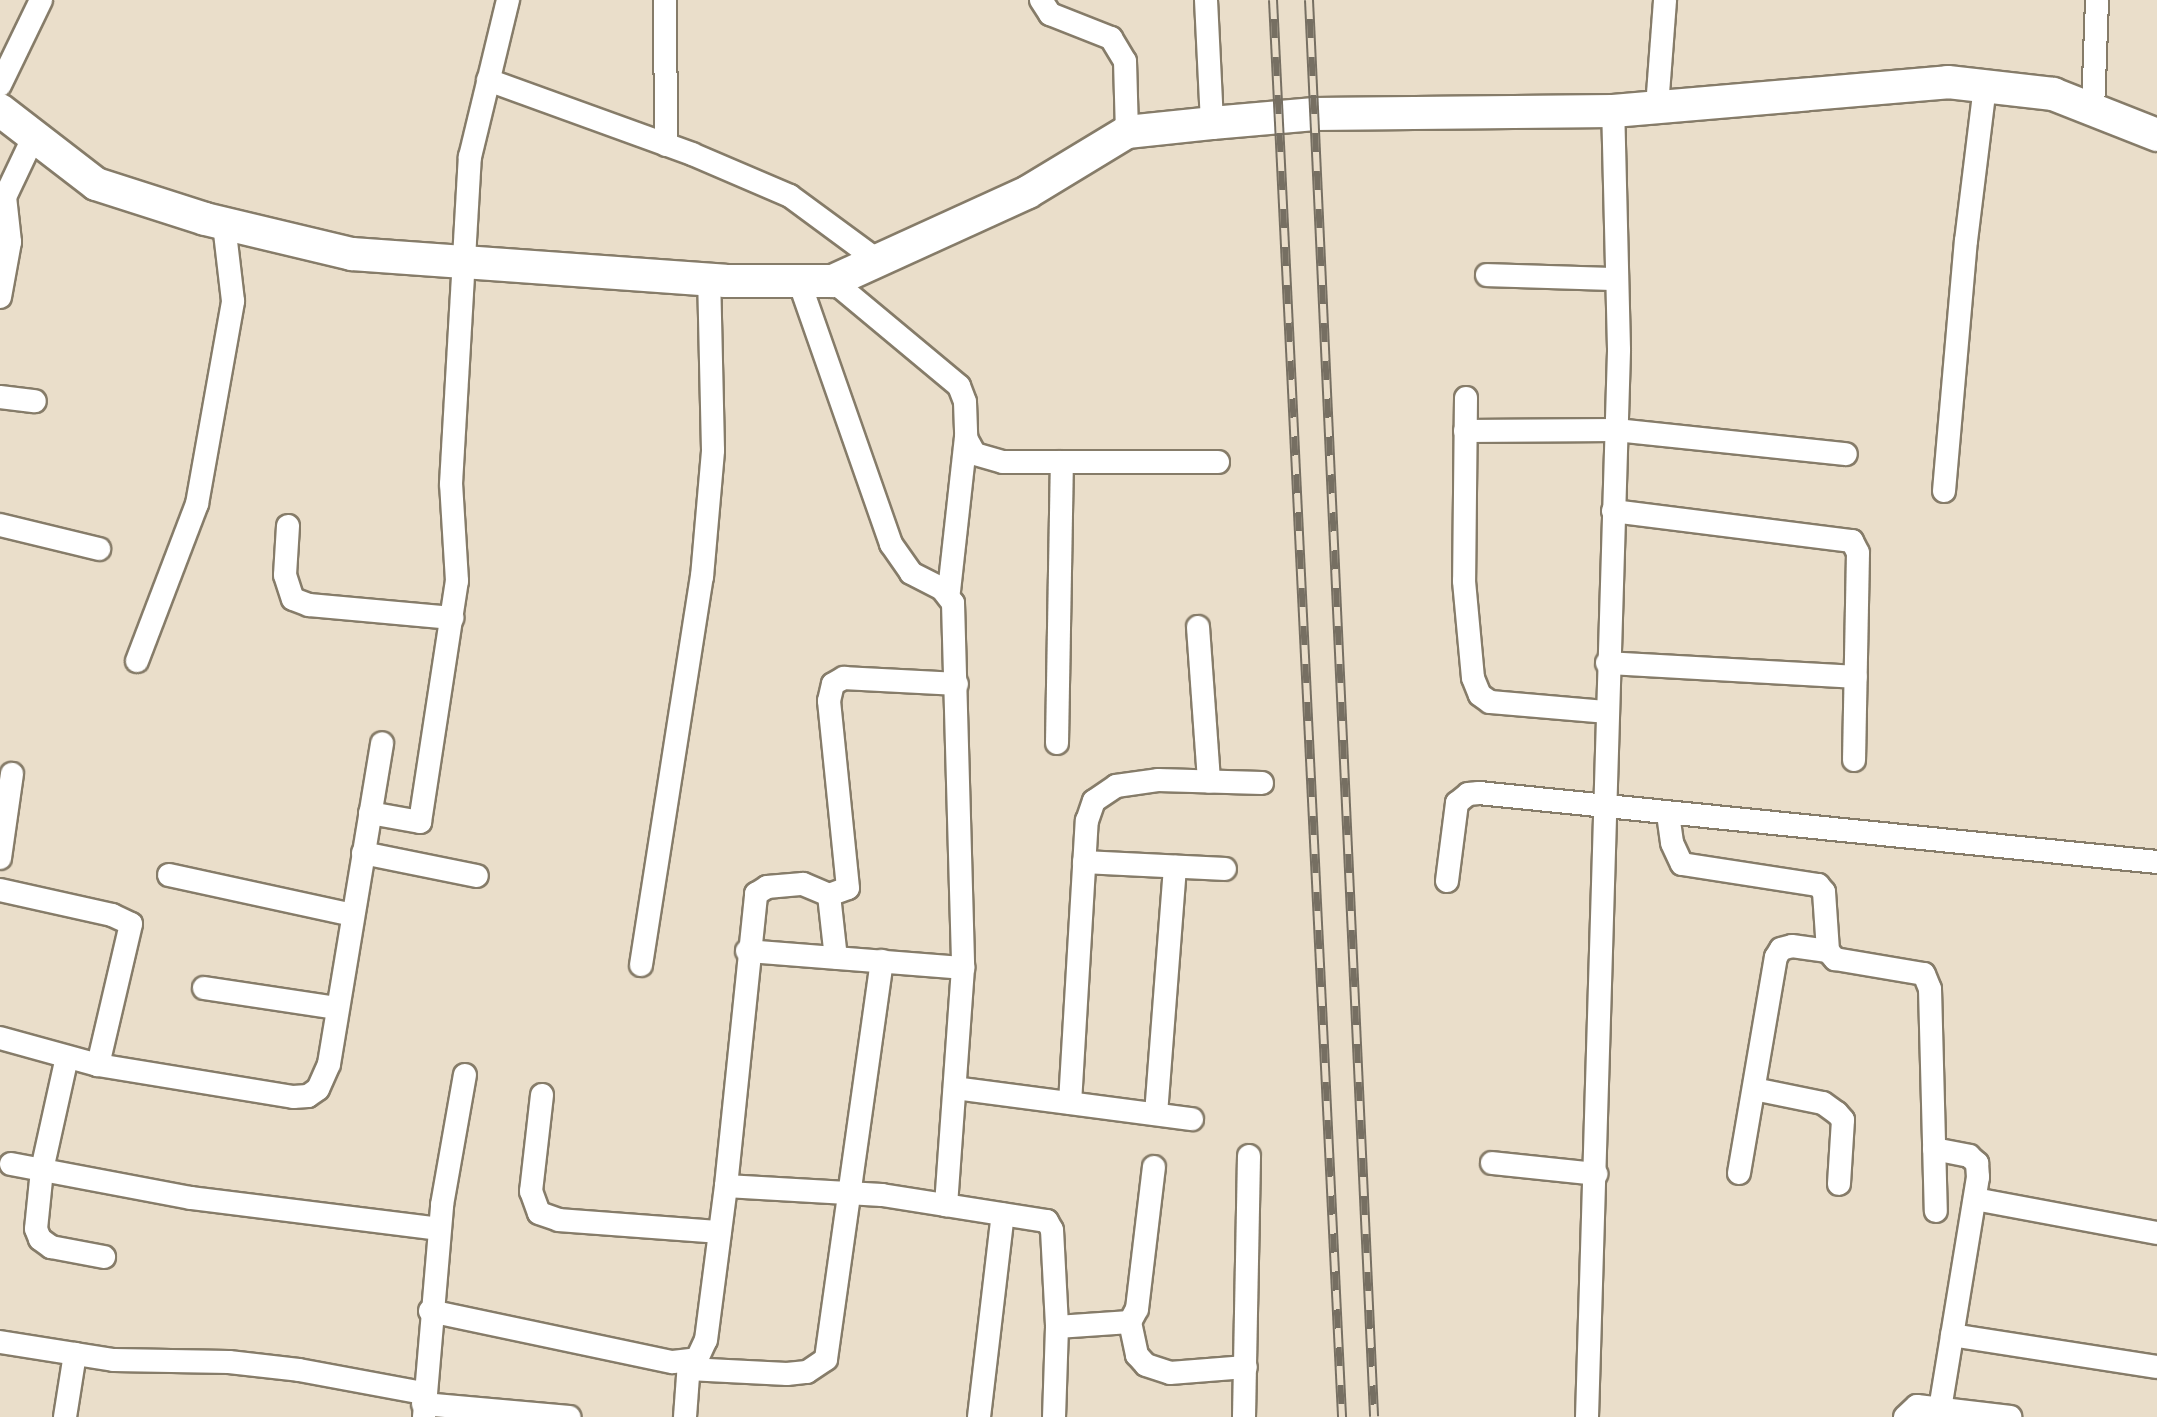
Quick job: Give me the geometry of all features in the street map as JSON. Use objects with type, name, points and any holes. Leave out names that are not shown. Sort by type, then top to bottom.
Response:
[{"type":"main road","points":[[0,110],[96,184],[224,224],[352,254],[709,280],[833,281],[874,258],[1028,192],[1127,132],[1212,123],[1315,114],[1613,110],[1948,82],[2053,94],[2157,134]]},
{"type":"street","points":[[0,85],[40,0]]},
{"type":"street","points":[[370,812],[420,822],[457,581],[451,484],[470,157],[508,0]]},
{"type":"street","points":[[665,0],[666,144]]},
{"type":"street","points":[[1040,0],[1050,14],[1111,38],[1125,61],[1127,132]]},
{"type":"street","points":[[1206,0],[1212,123]]},
{"type":"street","points":[[1657,107],[1665,0]]},
{"type":"street","points":[[2094,110],[2097,0]]},
{"type":"street","points":[[488,80],[666,144],[790,196],[874,258]]},
{"type":"street","points":[[1944,491],[1966,241],[1985,86]]},
{"type":"street","points":[[1586,1417],[1616,430],[1613,110]]},
{"type":"street","points":[[0,297],[10,242],[5,197],[34,136]]},
{"type":"street","points":[[138,661],[197,504],[232,301],[224,224]]},
{"type":"street","points":[[1486,275],[1617,279]]},
{"type":"street","points":[[641,965],[702,577],[713,450],[709,280]]},
{"type":"street","points":[[799,281],[891,544],[912,573],[948,594]]},
{"type":"street","points":[[833,281],[959,386],[965,402],[966,438],[948,594],[957,684],[963,968],[946,1205]]},
{"type":"street","points":[[0,397],[35,401]]},
{"type":"street","points":[[1466,398],[1464,581],[1473,678],[1480,694],[1490,702],[1606,712]]},
{"type":"street","points":[[1465,430],[1616,430],[1846,454]]},
{"type":"street","points":[[966,438],[975,454],[1002,462],[1218,462]]},
{"type":"street","points":[[1056,743],[1062,462]]},
{"type":"street","points":[[1613,511],[1852,540],[1858,553],[1854,760]]},
{"type":"street","points":[[0,525],[99,549]]},
{"type":"street","points":[[288,526],[286,575],[293,599],[309,606],[452,618]]},
{"type":"street","points":[[1198,627],[1209,782]]},
{"type":"street","points":[[1607,663],[1856,677]]},
{"type":"street","points":[[686,1417],[689,1366],[706,1340],[756,894],[767,887],[804,884],[829,895],[848,888],[829,701],[833,684],[844,678],[957,684]]},
{"type":"street","points":[[0,1038],[98,1065],[308,1096],[318,1089],[329,1064],[382,744]]},
{"type":"street","points":[[0,858],[12,774]]},
{"type":"street","points":[[1070,1102],[1087,821],[1094,801],[1116,786],[1262,783]]},
{"type":"street","points":[[1447,881],[1457,804],[1468,794],[2157,862]]},
{"type":"street","points":[[1668,814],[1672,843],[1682,864],[1818,885],[1824,892],[1828,951],[1835,959],[1924,974],[1930,988],[1936,1211]]},
{"type":"street","points":[[362,853],[477,876]]},
{"type":"street","points":[[1084,862],[1225,869]]},
{"type":"street","points":[[1156,1114],[1176,867]]},
{"type":"street","points":[[169,875],[352,915]]},
{"type":"street","points":[[0,890],[112,915],[131,924],[98,1065]]},
{"type":"street","points":[[829,895],[836,958]]},
{"type":"street","points":[[1739,1173],[1776,957],[1792,946],[1828,951]]},
{"type":"street","points":[[747,951],[963,968]]},
{"type":"street","points":[[430,1312],[689,1366],[787,1374],[807,1372],[826,1359],[882,962]]},
{"type":"street","points":[[204,988],[337,1008]]},
{"type":"street","points":[[67,1056],[35,1210],[40,1239],[51,1247],[104,1257]]},
{"type":"street","points":[[423,1405],[439,1229],[465,1075]]},
{"type":"street","points":[[955,1088],[1192,1119]]},
{"type":"street","points":[[1754,1088],[1823,1103],[1837,1113],[1843,1120],[1839,1184]]},
{"type":"street","points":[[542,1095],[531,1191],[538,1213],[559,1220],[720,1232]]},
{"type":"street","points":[[1934,1148],[1969,1156],[1977,1163],[1940,1409]]},
{"type":"street","points":[[1244,1417],[1248,1156]]},
{"type":"street","points":[[1492,1163],[1596,1174]]},
{"type":"street","points":[[11,1164],[191,1198],[439,1229]]},
{"type":"street","points":[[1154,1167],[1137,1310],[1130,1322],[1136,1355],[1146,1364],[1170,1373],[1246,1366]]},
{"type":"street","points":[[726,1186],[847,1193],[1047,1221],[1052,1230],[1057,1327],[1054,1417]]},
{"type":"street","points":[[1974,1200],[2157,1233]]},
{"type":"street","points":[[979,1417],[1003,1214]]},
{"type":"street","points":[[1057,1327],[1130,1322]]},
{"type":"street","points":[[1952,1335],[2157,1367]]},
{"type":"street","points":[[0,1342],[114,1360],[229,1362],[423,1405],[568,1417]]},
{"type":"street","points":[[66,1417],[76,1354]]},
{"type":"street","points":[[1905,1417],[1918,1406],[2010,1417]]},
{"type":"railway","points":[[1273,0],[1342,1417]]},
{"type":"railway","points":[[1309,0],[1374,1417]]}]
